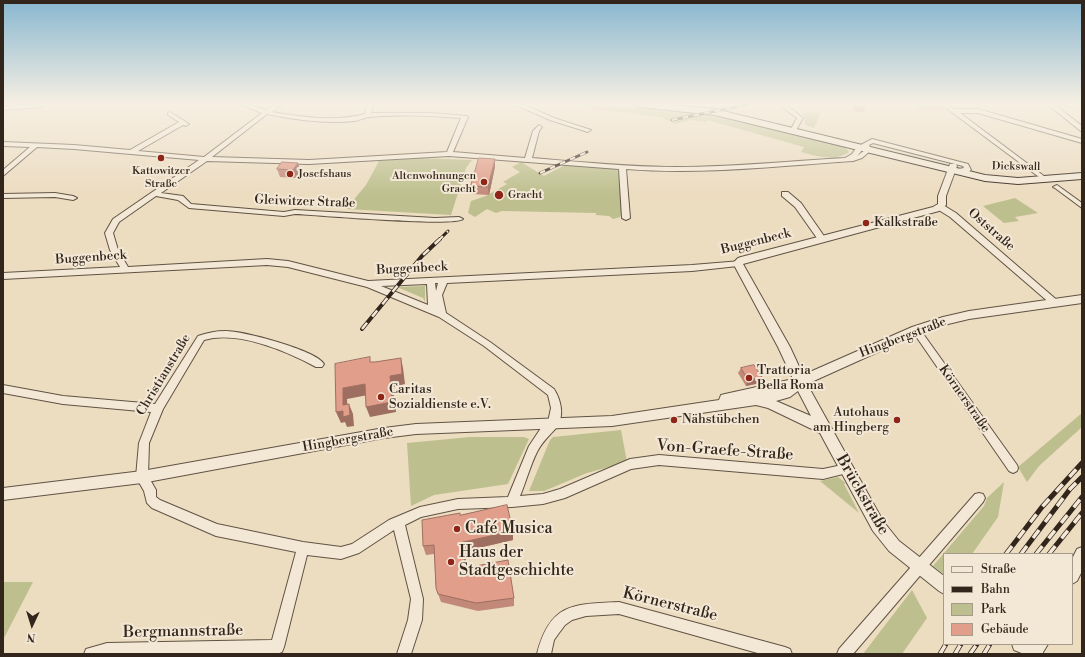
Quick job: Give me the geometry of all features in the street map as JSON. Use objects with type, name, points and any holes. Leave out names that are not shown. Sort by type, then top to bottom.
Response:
[{"type":"main road","points":[[816,135],[952,169]]},
{"type":"main road","name":"Dickswall","points":[[952,169],[1000,180],[1082,176]]},
{"type":"main road","name":"Dickswall","points":[[952,169],[1005,175],[1042,177],[1082,171]]},
{"type":"street","points":[[130,153],[164,135]]},
{"type":"street","points":[[125,268],[114,250],[109,233],[111,227],[124,214],[206,159],[237,135]]},
{"type":"street","points":[[449,154],[457,135]]},
{"type":"street","points":[[528,159],[535,135]]},
{"type":"street","points":[[986,135],[1042,177]]},
{"type":"street","points":[[1059,135],[1082,141]]},
{"type":"street","points":[[3,144],[36,145],[206,159],[316,162],[449,154],[622,167],[708,168],[842,160],[860,157],[864,147],[872,141],[966,165],[968,170]]},
{"type":"street","points":[[3,174],[36,145]]},
{"type":"street","points":[[622,167],[626,218]]},
{"type":"street","points":[[940,207],[944,189],[952,169]]},
{"type":"street","points":[[1057,187],[1082,206]]},
{"type":"street","name":"Gleiwitzer Straße","points":[[154,194],[180,198],[189,206],[208,209],[284,214],[295,212],[435,220],[459,219]]},
{"type":"street","name":"Buggenbeck","points":[[785,194],[798,205],[822,239]]},
{"type":"street","points":[[3,196],[55,195],[73,198]]},
{"type":"street","name":"Buggenbeck","points":[[3,276],[125,268],[274,262],[368,284],[692,268],[738,262],[940,207]]},
{"type":"street","name":"Oststraße","points":[[940,207],[953,215],[1056,303]]},
{"type":"street","name":"Brückstraße","points":[[738,262],[784,347],[824,429],[884,536],[943,585]]},
{"type":"street","points":[[442,315],[438,295],[444,280]]},
{"type":"street","points":[[431,281],[432,310]]},
{"type":"street","points":[[368,284],[442,315],[487,344],[551,392],[556,405],[553,424],[545,431],[536,445],[512,502]]},
{"type":"street","name":"Hingbergstraße","points":[[3,494],[142,477],[384,433],[416,429],[612,421],[696,408],[728,405],[786,394],[800,382],[822,371],[916,330],[943,321],[969,315],[1082,299]]},
{"type":"street","name":"Körnerstraße","points":[[916,330],[1013,468]]},
{"type":"street","name":"Christianstraße","points":[[142,477],[144,443],[158,408],[197,342],[204,336],[225,335],[274,344],[304,355],[319,364]]},
{"type":"street","name":"Hingbergstraße","points":[[696,408],[740,395],[800,382]]},
{"type":"street","points":[[3,389],[63,400],[158,408]]},
{"type":"street","points":[[755,400],[786,409],[824,429]]},
{"type":"street","name":"Von-Graefe-Straße","points":[[142,477],[150,490],[151,499],[156,504],[216,530],[335,553],[346,552],[398,522],[439,507],[458,504],[528,501],[561,494],[620,467],[659,460],[823,474],[847,469]]},
{"type":"street","points":[[844,654],[979,498]]},
{"type":"street","points":[[398,522],[417,599],[415,620],[404,654]]},
{"type":"street","name":"Bergmannstraße","points":[[91,654],[107,650],[276,651],[303,548]]},
{"type":"street","points":[[1073,574],[1082,554]]},
{"type":"street","name":"Körnerstraße","points":[[544,654],[548,638],[560,620],[570,614],[593,609],[619,608],[638,612],[785,654]]},
{"type":"green space","points":[[760,135],[795,135],[840,146],[847,149],[849,152],[838,157],[825,157],[801,152],[804,147]]},
{"type":"green space","points":[[420,158],[472,160],[466,168],[451,215],[346,209],[366,185],[379,161]]},
{"type":"green space","points":[[521,162],[544,176],[565,165],[614,169],[619,171],[622,211],[620,217],[613,219],[609,216],[596,215],[596,213],[502,211],[496,213],[487,209],[475,217],[468,213],[471,201],[486,196],[507,184],[503,182],[520,172],[512,167]]},
{"type":"green space","points":[[1015,198],[1038,213],[1015,217],[1019,221],[1004,223],[983,206]]},
{"type":"green space","points":[[425,286],[425,302],[423,298],[397,287]]},
{"type":"green space","points":[[1082,413],[1082,427],[1039,466],[1027,482],[1018,467]]},
{"type":"green space","points":[[621,430],[627,462],[587,473],[544,491],[529,491],[550,440],[553,437]]},
{"type":"green space","points":[[470,437],[524,437],[529,439],[508,484],[434,495],[411,506],[407,443]]},
{"type":"green space","points":[[838,477],[846,483],[844,484],[859,513],[820,481]]},
{"type":"green space","points":[[1004,482],[998,517],[973,553],[944,553],[984,506],[987,498]]},
{"type":"green space","points":[[943,554],[943,573],[933,566]]},
{"type":"green space","points":[[3,582],[33,582],[3,640]]},
{"type":"green space","points":[[912,590],[927,618],[902,654],[863,654]]},
{"type":"building","points":[[479,158],[495,159],[488,187],[471,186]]},
{"type":"building","points":[[282,162],[298,163],[293,170],[277,169]]},
{"type":"building","points":[[370,357],[370,362],[401,358],[402,374],[390,376],[392,402],[366,407],[365,384],[343,388],[343,405],[349,404],[350,415],[343,417],[343,411],[336,412],[335,364]]},
{"type":"building","points":[[754,365],[762,377],[748,380],[741,368]]},
{"type":"building","name":"Haus der Stadtgeschichte","points":[[507,505],[513,531],[463,542],[465,568],[508,560],[514,598],[476,603],[438,594],[436,588],[434,545],[423,546],[422,520],[460,513],[460,515]]},
{"type":"railway","points":[[540,173],[587,152]]},
{"type":"railway","points":[[440,239],[448,231]]},
{"type":"railway","points":[[362,329],[422,256],[440,239]]},
{"type":"railway","points":[[1007,553],[1042,507],[1082,463]]},
{"type":"railway","points":[[1022,553],[1070,489],[1082,477]]},
{"type":"railway","points":[[1037,553],[1082,497]]},
{"type":"railway","points":[[1050,553],[1082,513]]},
{"type":"railway","points":[[940,654],[945,645]]},
{"type":"railway","points":[[955,654],[960,645]]},
{"type":"railway","points":[[970,654],[976,645]]},
{"type":"railway","points":[[984,654],[989,645]]},
{"type":"place","name":"Kattowitzer Straße","points":[[161,158]]},
{"type":"place","name":"Josefshaus","points":[[290,174]]},
{"type":"place","name":"Altenwohnungen Gracht","points":[[484,182]]},
{"type":"place","name":"Gracht","points":[[499,195]]},
{"type":"place","name":"Kalkstraße","points":[[866,223]]},
{"type":"place","name":"Trattoria Bella Roma","points":[[749,378]]},
{"type":"place","name":"Caritas Sozialdienste e.V.","points":[[381,397]]},
{"type":"place","name":"Nähstübchen","points":[[674,420]]},
{"type":"place","name":"Autohaus am Hingberg","points":[[897,420]]},
{"type":"place","name":"Café Musica","points":[[457,529]]},
{"type":"place","name":"Haus der Stadtgeschichte","points":[[451,562]]}]
